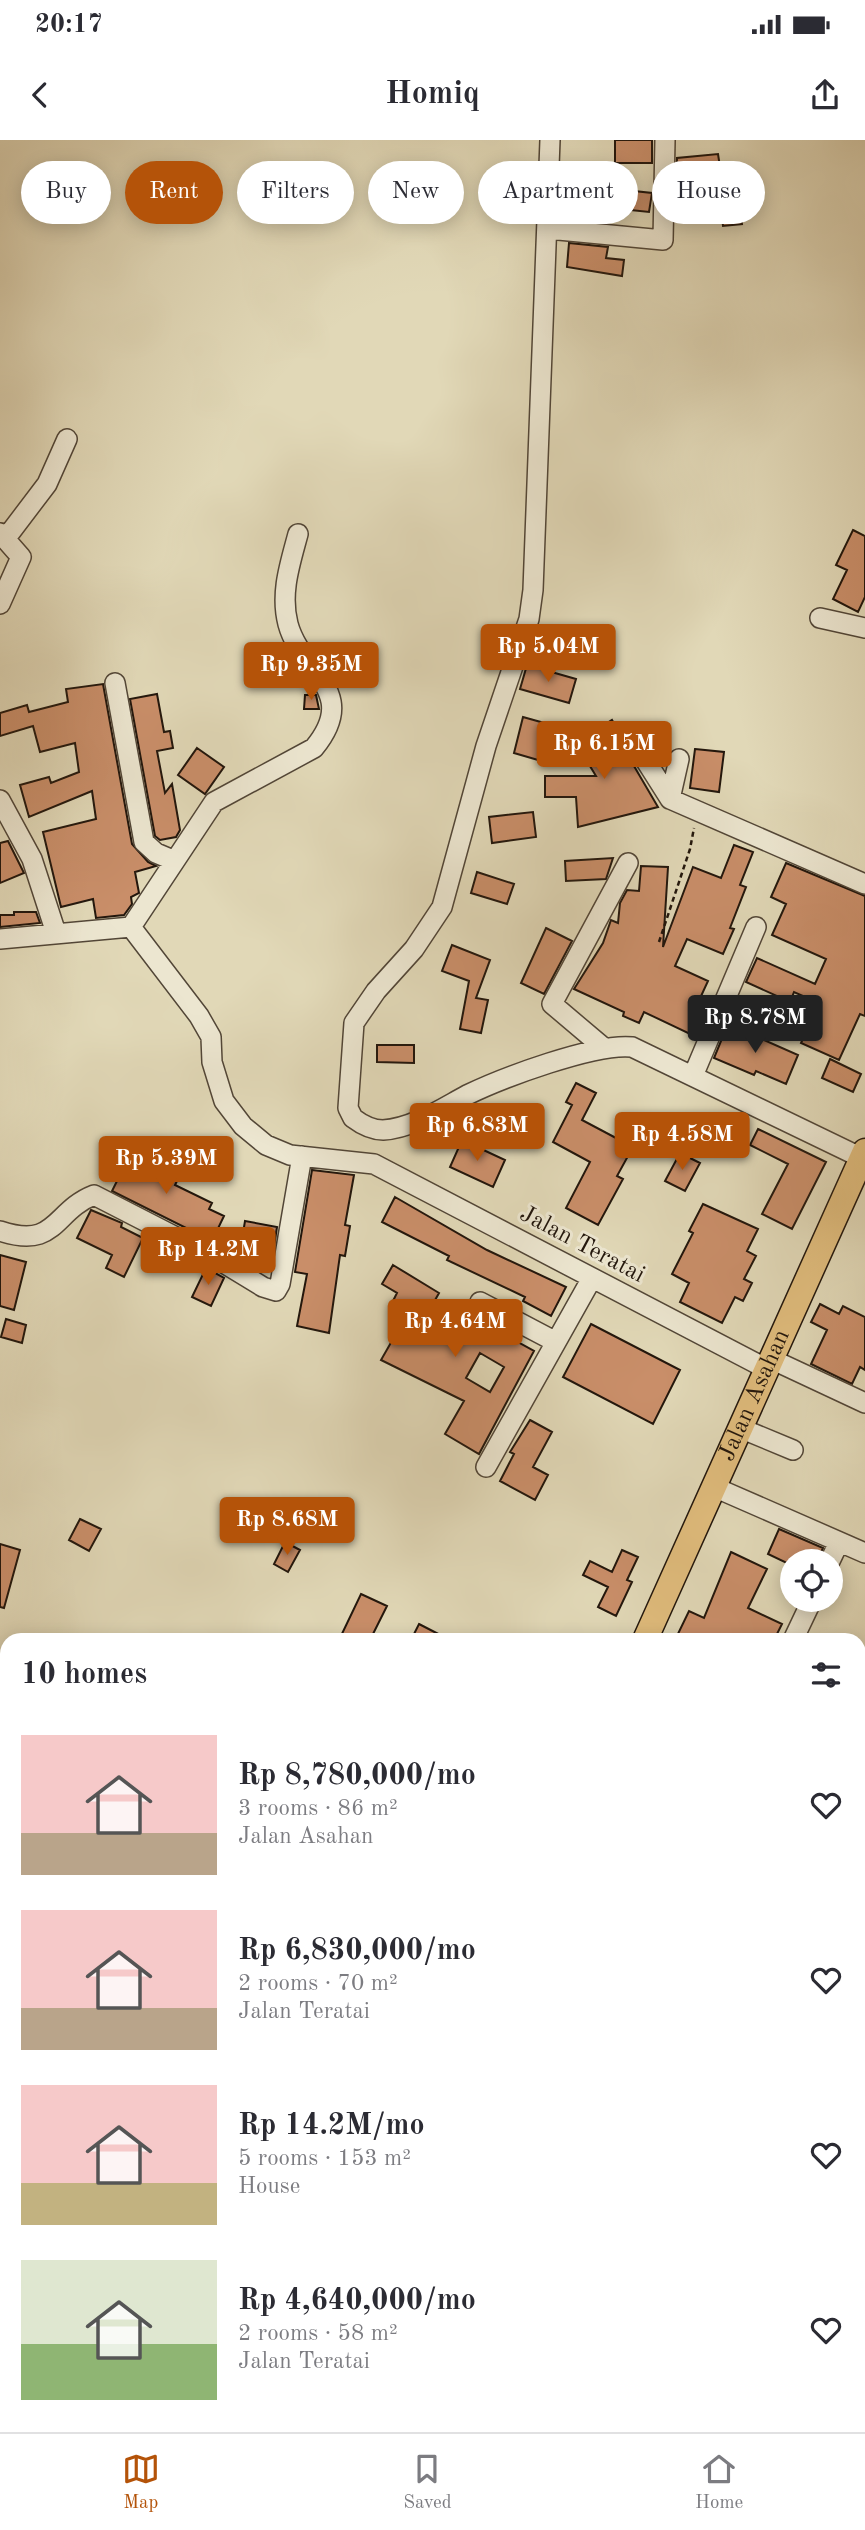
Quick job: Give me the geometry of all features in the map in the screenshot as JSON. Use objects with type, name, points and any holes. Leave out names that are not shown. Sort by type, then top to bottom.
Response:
[{"type":"main road","name":"Jalan Asahan","points":[[649,1633],[863,1155]]},
{"type":"street","points":[[550,140],[533,590],[528,619],[486,746],[442,907],[422,940],[359,1011],[354,1023],[348,1108],[353,1118],[381,1130],[423,1119],[470,1094],[522,1074],[604,1048],[632,1047],[863,1155]]},
{"type":"street","points":[[548,229],[663,240],[665,140]]},
{"type":"street","points":[[0,604],[21,557],[3,535],[47,484],[67,439]]},
{"type":"street","points":[[131,928],[214,802],[314,748],[324,736],[332,700],[329,689],[296,643],[286,610],[285,586],[298,534]]},
{"type":"street","points":[[820,618],[865,628]]},
{"type":"street","points":[[115,682],[144,842],[156,853],[175,861]]},
{"type":"street","points":[[634,742],[670,799],[865,884]]},
{"type":"street","points":[[670,799],[679,759]]},
{"type":"street","points":[[0,800],[32,859],[56,933]]},
{"type":"street","points":[[604,1048],[552,1004],[614,894],[628,863]]},
{"type":"street","points":[[693,1076],[756,927]]},
{"type":"street","points":[[0,939],[131,928],[138,932],[211,1037],[212,1062],[224,1101],[243,1126],[266,1145],[290,1155],[302,1156],[281,1284],[276,1291],[263,1287],[209,1254],[94,1195],[80,1200],[52,1230],[36,1235],[12,1235],[0,1230]]},
{"type":"street","name":"Jalan Teratai","points":[[302,1156],[374,1164],[592,1278],[769,1364],[865,1403]]},
{"type":"street","points":[[486,1467],[592,1278]]},
{"type":"street","points":[[480,1302],[556,1342]]},
{"type":"street","points":[[740,1428],[793,1450]]},
{"type":"street","points":[[714,1487],[865,1553]]},
{"type":"street","points":[[836,1549],[839,1542]]},
{"type":"street","points":[[796,1633],[806,1612]]},
{"type":"path","points":[[659,942],[690,849],[696,810]]},
{"type":"building","points":[[615,140],[652,140],[652,163],[615,161]]},
{"type":"building","points":[[718,154],[719,161],[677,161],[677,158]]},
{"type":"building","points":[[638,191],[652,193],[649,212],[638,211]]},
{"type":"building","points":[[569,243],[608,247],[606,258],[624,260],[622,276],[567,267]]},
{"type":"building","points":[[853,530],[865,536],[865,597],[858,612],[833,599],[847,570],[836,565]]},
{"type":"building","points":[[527,665],[576,679],[569,703],[520,689]]},
{"type":"building","points":[[103,684],[132,844],[148,862],[156,866],[135,872],[139,893],[131,897],[132,904],[124,915],[96,918],[93,899],[61,907],[43,832],[96,819],[92,791],[29,817],[20,785],[49,777],[51,783],[79,772],[75,743],[40,752],[33,726],[0,736],[0,713],[27,705],[29,712],[68,702],[66,689]]},
{"type":"building","points":[[157,694],[164,732],[170,731],[173,748],[157,751],[165,793],[172,784],[180,830],[176,837],[160,840],[155,836],[130,699]]},
{"type":"building","points":[[305,695],[316,695],[319,709],[304,709]]},
{"type":"building","points":[[523,717],[555,726],[551,739],[544,737],[538,760],[514,753]]},
{"type":"building","points":[[612,720],[623,738],[624,749],[658,807],[578,827],[576,797],[545,797],[545,776],[596,776],[576,743]]},
{"type":"building","points":[[197,748],[224,767],[205,794],[178,775]]},
{"type":"building","points":[[695,749],[724,752],[719,792],[690,788]]},
{"type":"building","points":[[533,812],[536,837],[492,843],[489,817]]},
{"type":"building","points":[[8,841],[24,873],[0,883],[0,843]]},
{"type":"building","points":[[734,845],[753,852],[740,885],[746,887],[730,928],[734,929],[723,954],[687,939],[675,966],[708,981],[696,1007],[701,1009],[690,1034],[644,1012],[639,1023],[623,1016],[624,1012],[574,989],[603,943],[611,920],[618,923],[620,903],[627,890],[639,891],[641,866],[668,867],[663,947],[693,867],[721,878]]},
{"type":"building","points":[[613,858],[606,879],[566,881],[565,861]]},
{"type":"building","points":[[786,863],[865,896],[865,1016],[860,1014],[839,1060],[801,1043],[819,1003],[794,992],[790,1002],[746,982],[757,958],[815,984],[826,959],[772,935],[786,904],[771,897]]},
{"type":"building","points":[[477,872],[514,884],[507,904],[471,893]]},
{"type":"building","points":[[14,912],[36,912],[40,923],[0,927],[0,915],[14,915]]},
{"type":"building","points":[[546,928],[572,941],[544,994],[521,983]]},
{"type":"building","points":[[452,945],[490,960],[476,998],[488,1000],[481,1033],[460,1029],[469,981],[442,971]]},
{"type":"building","points":[[728,1024],[798,1055],[786,1084],[756,1071],[754,1075],[714,1058]]},
{"type":"building","points":[[377,1045],[414,1045],[414,1063],[377,1062]]},
{"type":"building","points":[[830,1059],[861,1074],[853,1092],[822,1078]]},
{"type":"building","points":[[576,1083],[596,1093],[582,1120],[633,1147],[617,1176],[623,1179],[598,1225],[566,1208],[590,1162],[553,1142],[572,1105],[566,1102]]},
{"type":"building","points":[[758,1129],[826,1162],[792,1229],[762,1214],[788,1164],[750,1145]]},
{"type":"building","points":[[462,1140],[505,1160],[493,1187],[450,1167]]},
{"type":"building","points":[[133,1149],[180,1175],[175,1185],[212,1203],[209,1209],[224,1216],[212,1241],[112,1191]]},
{"type":"building","points":[[680,1153],[700,1163],[685,1191],[665,1181]]},
{"type":"building","points":[[312,1170],[354,1175],[345,1225],[350,1226],[345,1256],[340,1255],[329,1333],[297,1326],[307,1274],[295,1272]]},
{"type":"building","points":[[395,1197],[487,1250],[566,1287],[551,1316],[523,1301],[525,1297],[447,1260],[449,1256],[382,1222]]},
{"type":"building","points":[[703,1204],[758,1229],[747,1251],[756,1256],[744,1279],[752,1283],[743,1301],[735,1297],[722,1323],[680,1302],[689,1283],[672,1274],[693,1233],[689,1231]]},
{"type":"building","points":[[91,1210],[122,1223],[121,1227],[143,1238],[124,1277],[106,1268],[112,1255],[77,1238]]},
{"type":"building","points":[[245,1221],[277,1227],[271,1266],[239,1258]]},
{"type":"building","points":[[0,1255],[26,1262],[14,1310],[0,1306]]},
{"type":"building","points":[[393,1265],[439,1293],[434,1302],[453,1313],[449,1319],[473,1333],[480,1321],[534,1351],[479,1454],[445,1434],[464,1401],[381,1360],[409,1311],[393,1301],[397,1293],[382,1284]],"holes":[[[480,1353],[504,1367],[490,1392],[466,1378]]]},
{"type":"building","points":[[206,1268],[224,1278],[211,1306],[192,1297]]},
{"type":"building","points":[[820,1304],[839,1314],[843,1306],[865,1317],[865,1370],[860,1367],[852,1384],[811,1364],[827,1330],[811,1322]]},
{"type":"building","points":[[6,1319],[26,1325],[22,1343],[1,1337]]},
{"type":"building","points":[[591,1324],[680,1370],[653,1424],[563,1377]]},
{"type":"building","points":[[530,1420],[552,1432],[533,1467],[548,1475],[535,1500],[500,1481],[514,1454],[510,1452]]},
{"type":"building","points":[[80,1519],[101,1529],[89,1551],[69,1540]]},
{"type":"building","points":[[779,1529],[823,1548],[780,1549],[780,1560],[768,1554]]},
{"type":"building","points":[[285,1542],[300,1550],[288,1572],[274,1564]]},
{"type":"building","points":[[0,1544],[20,1550],[4,1608],[0,1607]]},
{"type":"building","points":[[622,1550],[638,1557],[627,1580],[632,1582],[616,1616],[598,1607],[608,1587],[583,1575],[590,1561],[612,1572]]},
{"type":"building","points":[[731,1552],[767,1569],[748,1608],[782,1624],[778,1633],[678,1633],[689,1611],[704,1618]]},
{"type":"building","points":[[361,1594],[387,1606],[374,1633],[342,1633]]},
{"type":"building","points":[[419,1624],[436,1633],[414,1633]]}]
